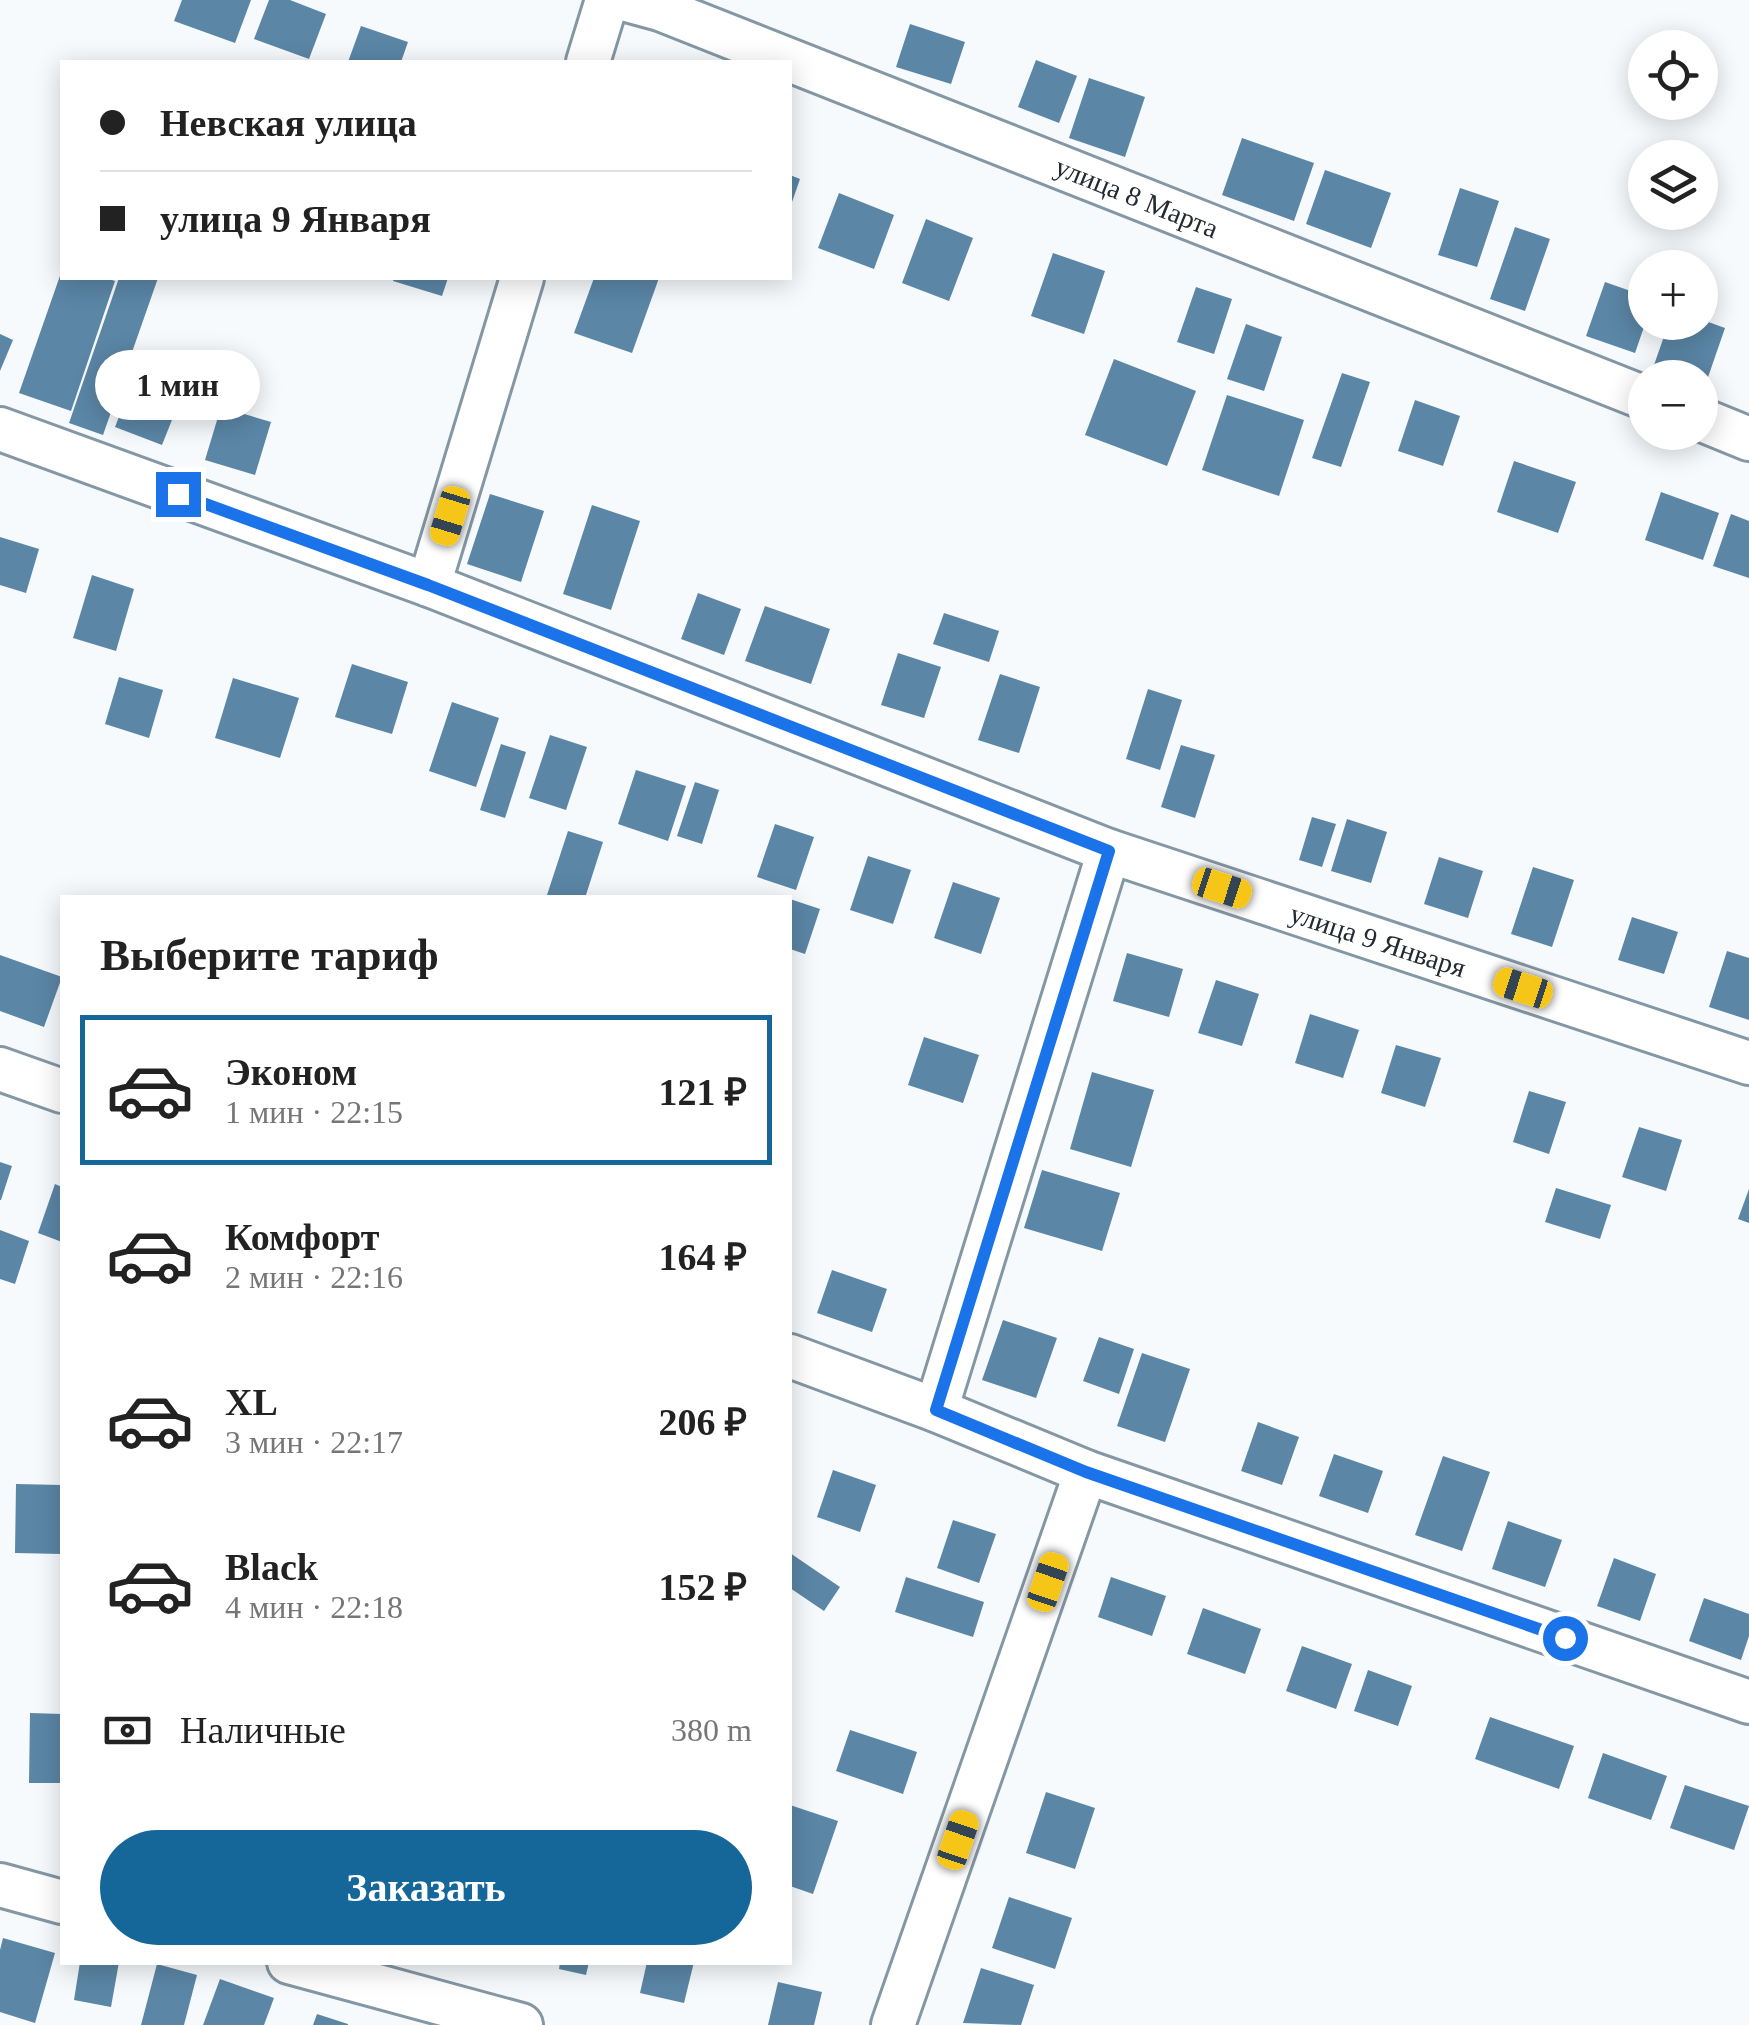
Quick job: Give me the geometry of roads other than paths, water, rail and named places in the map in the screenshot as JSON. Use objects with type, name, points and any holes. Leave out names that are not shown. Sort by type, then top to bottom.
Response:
[{"type":"street","points":[[589,60],[607,0]]},
{"type":"street","name":"улица 8 Марта","points":[[650,3],[1628,391]]},
{"type":"street","points":[[428,585],[521,280]]},
{"type":"street","points":[[1718,426],[1749,439]]},
{"type":"street","name":"улица 9 Января","points":[[0,429],[428,585],[1109,851],[1749,1063]]},
{"type":"street","points":[[936,1410],[1109,851]]},
{"type":"street","points":[[0,1068],[60,1090]]},
{"type":"street","points":[[792,1357],[1086,1472],[1749,1702]]},
{"type":"street","points":[[893,2025],[1086,1472]]},
{"type":"street","points":[[0,1885],[60,1901]]},
{"type":"street","points":[[300,1965],[521,2025]]}]
